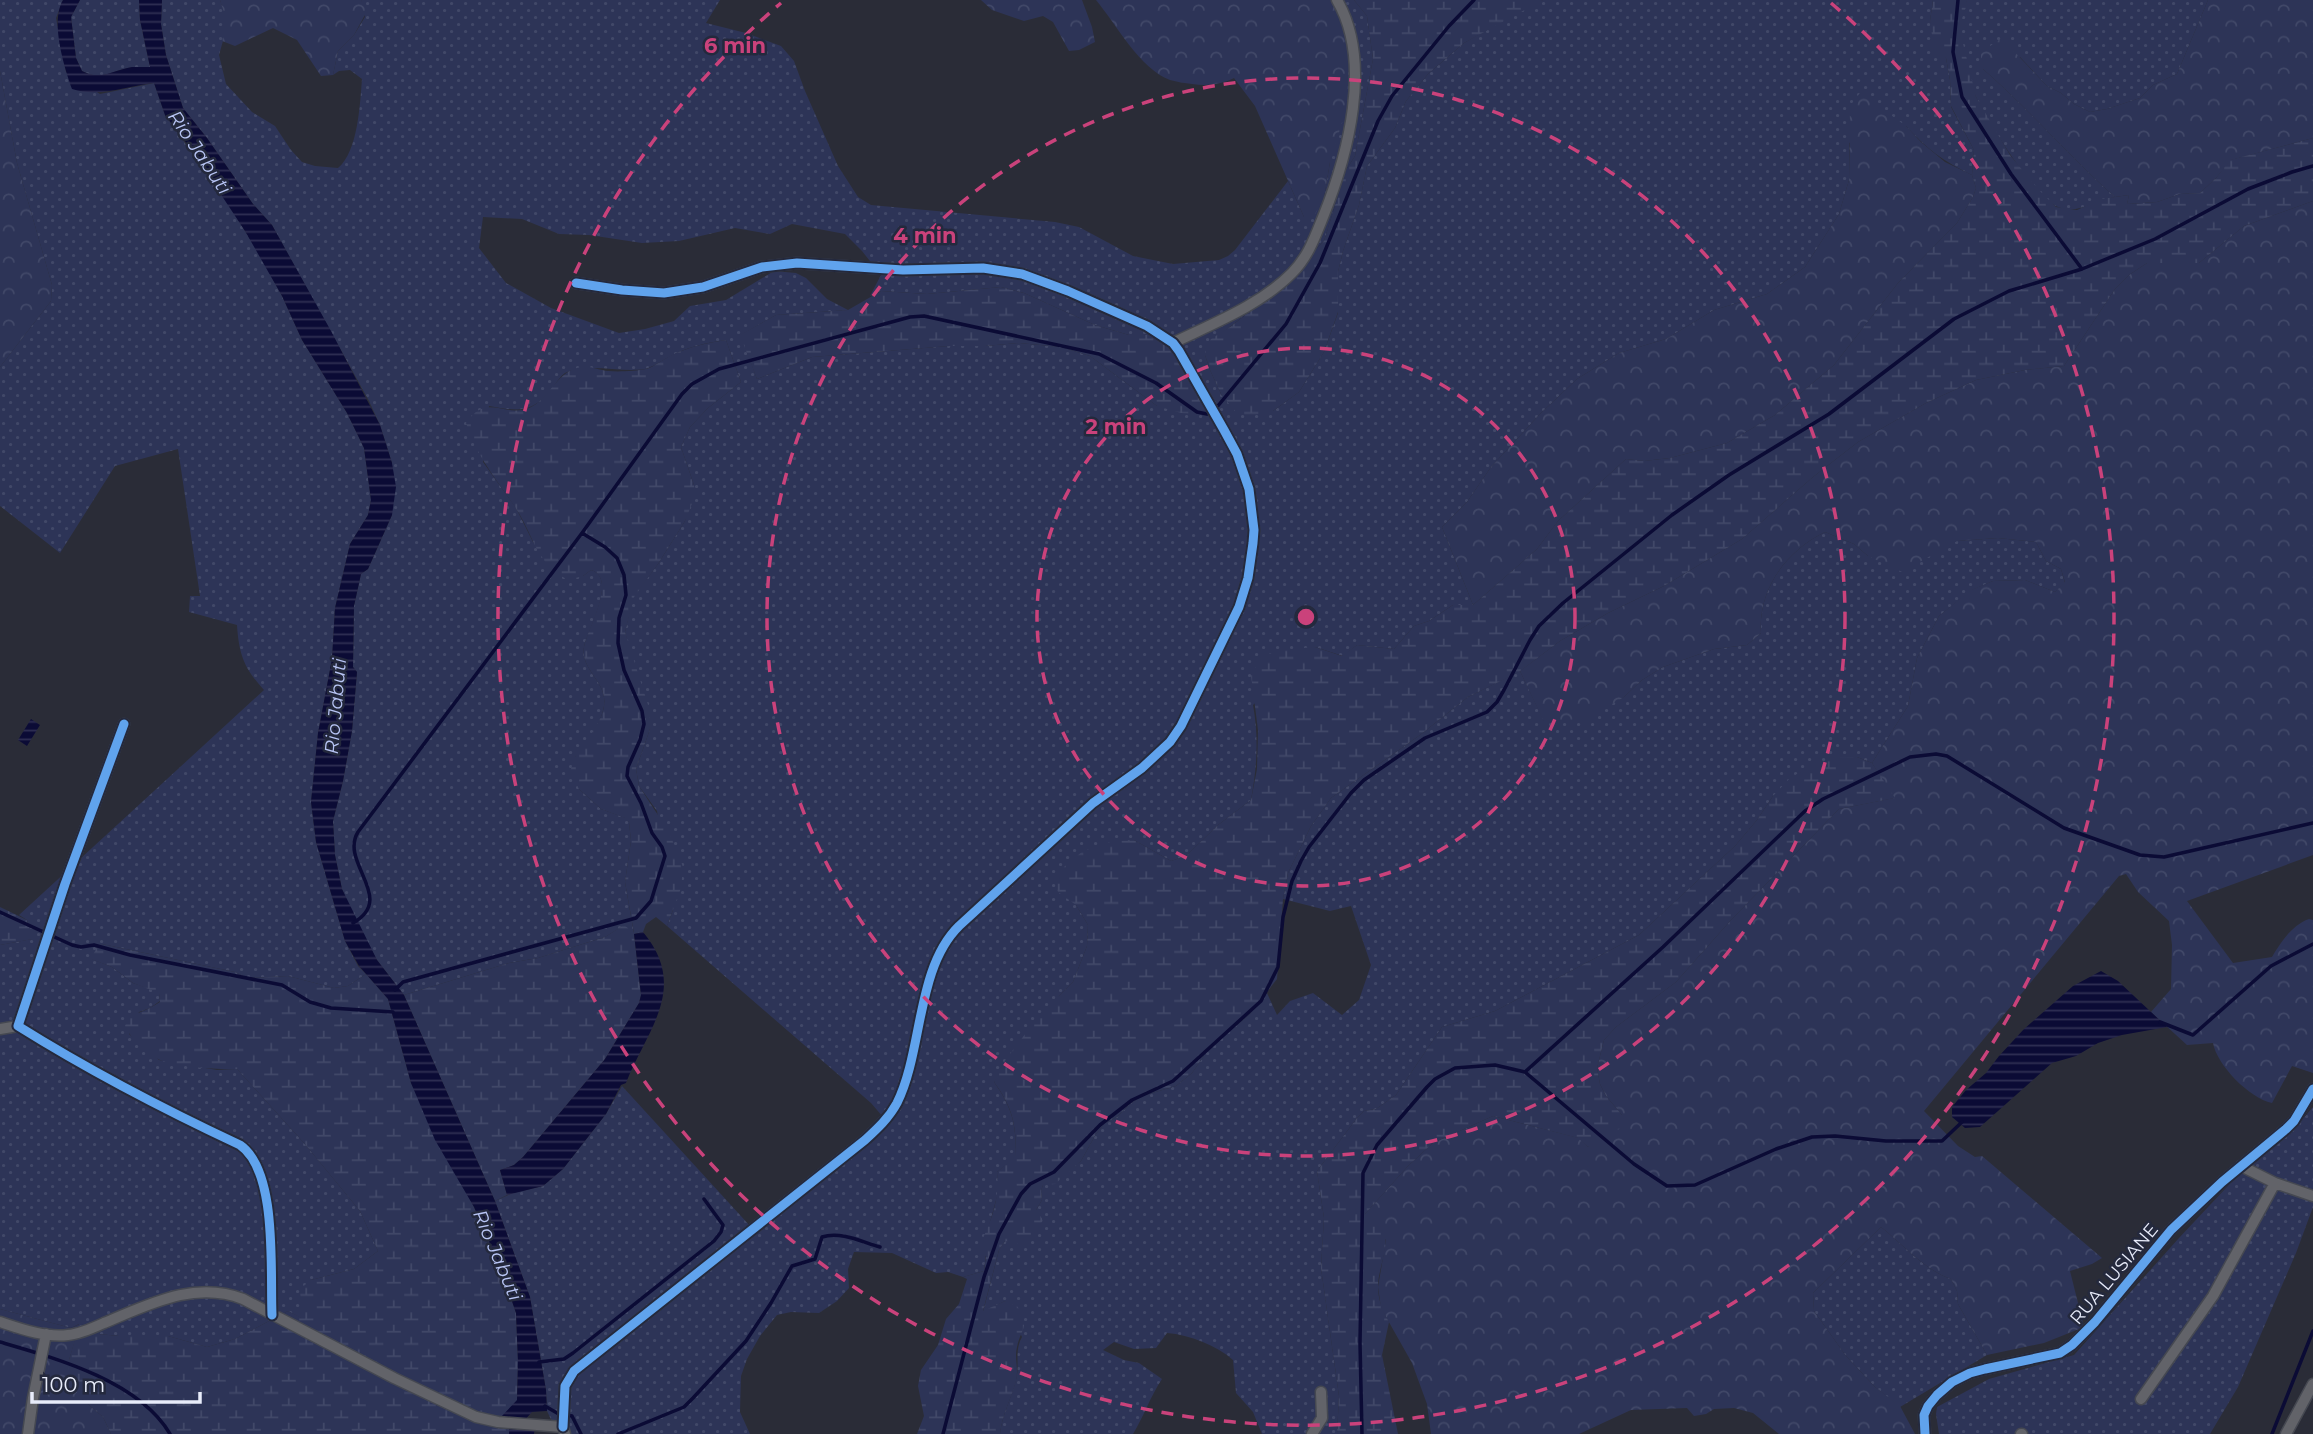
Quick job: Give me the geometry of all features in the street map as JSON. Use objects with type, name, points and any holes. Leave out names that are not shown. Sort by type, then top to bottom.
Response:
[{"type":"street","points":[[1173,343],[1223,319],[1274,289],[1302,262],[1311,246],[1339,172],[1354,96],[1352,42],[1337,0]]},
{"type":"street","points":[[0,1322],[46,1334],[74,1334],[183,1294],[233,1295],[484,1419],[564,1430],[565,1386],[574,1371],[865,1140],[886,1120],[901,1094],[935,967],[950,936],[1093,803],[1142,768],[1175,736],[1239,607],[1250,569],[1254,530],[1249,489],[1237,454],[1173,343],[1147,326],[1044,281],[1022,274],[983,268],[903,270],[797,262],[762,267],[703,286],[664,293],[576,283]]},
{"type":"street","points":[[19,1026],[65,884],[124,724]]},
{"type":"street","points":[[0,1029],[19,1026],[111,1082],[247,1151],[261,1175],[268,1203],[272,1315]]},
{"type":"street","name":"RUA LUSIANE","points":[[1925,1434],[1924,1415],[1928,1406],[1952,1382],[1970,1373],[2060,1353],[2072,1345],[2089,1329],[2171,1230],[2286,1129],[2298,1115],[2313,1089]]},
{"type":"street","points":[[2241,1166],[2275,1183],[2313,1196]]},
{"type":"street","points":[[2141,1399],[2213,1296],[2275,1183]]},
{"type":"street","points":[[28,1434],[46,1334]]},
{"type":"street","points":[[2286,1434],[2313,1384]]},
{"type":"street","points":[[1312,1434],[1322,1418],[1321,1392]]},
{"type":"green space","points":[[0,0],[63,0],[56,18],[66,72],[100,94],[154,83],[165,115],[227,202],[258,252],[302,340],[347,413],[364,448],[371,500],[368,515],[350,544],[335,608],[332,659],[318,733],[311,802],[316,842],[345,941],[358,966],[366,974],[348,986],[334,988],[288,976],[247,978],[235,972],[102,944],[92,959],[112,967],[133,983],[159,992],[160,1001],[139,1012],[129,1034],[159,1060],[217,1070],[237,1069],[304,1143],[360,1211],[378,1251],[354,1269],[311,1280],[303,1319],[288,1311],[235,1339],[207,1347],[168,1336],[119,1336],[77,1332],[79,1324],[71,1328],[0,1309],[0,945],[32,939],[27,920],[19,915],[264,690],[244,660],[237,625],[189,612],[190,596],[200,596],[178,449],[115,466],[60,553],[0,506],[0,367],[51,301],[52,285],[17,163],[0,71]]},
{"type":"green space","points":[[80,0],[139,0],[140,20],[150,67],[133,67],[101,75],[82,71],[76,58],[71,17]]},
{"type":"green space","points":[[162,0],[220,0],[228,23],[219,55],[226,84],[252,112],[275,126],[302,162],[338,168],[345,161],[354,139],[362,79],[350,70],[339,71],[333,75],[338,51],[354,35],[365,17],[361,0],[720,0],[706,23],[746,33],[781,46],[794,61],[838,166],[858,197],[871,205],[1055,222],[1079,227],[1133,256],[1173,264],[1219,260],[1228,256],[1288,181],[1304,217],[1324,198],[1330,162],[1332,0],[1354,0],[1367,16],[1373,59],[1355,156],[1346,170],[1324,241],[1271,295],[1222,333],[1205,355],[1222,396],[1273,411],[1299,392],[1324,352],[1338,313],[1338,272],[1359,205],[1367,166],[1395,128],[1406,101],[1428,74],[1464,43],[1534,3],[1543,0],[1933,0],[1930,21],[1946,58],[1951,107],[1974,150],[1972,175],[1936,154],[1906,126],[1849,143],[1849,180],[1839,214],[1805,267],[1767,294],[1714,310],[1666,339],[1619,353],[1577,379],[1491,467],[1467,502],[1442,527],[1473,605],[1453,605],[1429,621],[1414,626],[1394,649],[1357,645],[1343,656],[1315,647],[1253,705],[1256,753],[1251,800],[1218,825],[1186,856],[1171,861],[1134,840],[1076,905],[1088,925],[1087,946],[1073,982],[1060,995],[994,1082],[1012,1117],[1016,1157],[997,1172],[999,1189],[989,1226],[984,1271],[963,1277],[948,1272],[936,1273],[892,1253],[854,1252],[848,1269],[849,1288],[837,1301],[819,1313],[791,1312],[777,1315],[760,1336],[741,1376],[740,1412],[750,1434],[558,1434],[547,1411],[546,1390],[530,1297],[495,1201],[513,1193],[543,1186],[563,1169],[606,1114],[622,1086],[751,1227],[881,1128],[883,1117],[871,1103],[667,926],[673,910],[657,811],[639,786],[636,769],[650,729],[625,632],[633,597],[685,521],[694,485],[681,447],[690,427],[708,408],[741,382],[726,340],[689,348],[645,369],[573,370],[563,374],[544,398],[530,407],[508,409],[489,406],[483,462],[516,508],[533,542],[583,576],[591,570],[599,575],[602,583],[599,605],[584,647],[584,655],[602,690],[604,706],[596,727],[575,757],[579,789],[601,809],[626,818],[629,822],[631,841],[625,882],[634,934],[623,926],[605,937],[404,995],[377,960],[342,889],[335,855],[333,821],[352,731],[357,672],[353,667],[354,606],[361,574],[368,569],[392,515],[392,463],[369,401],[272,225],[253,204],[183,108],[166,55],[161,24]],"holes":[[[483,217],[522,219],[559,234],[589,235],[642,243],[679,241],[735,228],[770,234],[792,224],[845,234],[881,275],[870,296],[881,291],[927,294],[1001,287],[1024,293],[1095,325],[1129,335],[1157,335],[1157,406],[1090,356],[1061,347],[1019,343],[812,357],[757,379],[741,335],[776,315],[848,310],[827,299],[806,278],[796,273],[774,271],[726,300],[690,306],[674,321],[619,333],[551,308],[506,283],[479,248]]]},
{"type":"green space","points":[[220,0],[361,0],[367,11],[354,35],[338,51],[333,75],[321,76],[297,40],[273,28],[235,46],[222,41],[227,23]]},
{"type":"green space","points":[[981,0],[1082,0],[1095,42],[1079,50],[1069,51],[1053,22],[1043,16],[1024,21],[992,10]]},
{"type":"green space","points":[[1096,0],[1332,0],[1338,6],[1349,53],[1347,106],[1330,162],[1324,198],[1313,218],[1304,217],[1255,106],[1234,78],[1219,84],[1203,85],[1173,81],[1159,74],[1129,45]]},
{"type":"green space","points":[[1354,0],[1543,0],[1464,43],[1428,74],[1406,101],[1395,128],[1367,166],[1359,205],[1338,272],[1338,312],[1324,352],[1299,392],[1273,411],[1251,416],[1237,413],[1222,396],[1205,355],[1206,347],[1211,339],[1271,295],[1324,241],[1346,170],[1355,156],[1373,59],[1367,16]]},
{"type":"green space","points":[[1933,0],[1966,0],[1959,27],[1976,97],[2010,155],[2056,207],[2077,210],[2101,199],[2129,195],[2127,204],[2157,202],[2180,194],[2200,193],[2230,160],[2313,138],[2313,201],[2244,226],[2199,263],[2147,263],[2115,289],[2064,366],[2025,370],[1976,380],[1926,403],[1858,442],[1742,539],[1664,586],[1608,613],[1560,641],[1519,672],[1468,697],[1420,735],[1331,798],[1311,826],[1288,873],[1283,899],[1277,979],[1249,1015],[1203,1052],[1204,1056],[1192,1073],[1176,1086],[1142,1096],[1130,1104],[1117,1117],[1105,1123],[1081,1161],[1055,1184],[1043,1185],[1042,1200],[1036,1210],[1043,1220],[1028,1246],[1005,1241],[999,1250],[983,1311],[1005,1301],[1017,1306],[1024,1323],[1016,1351],[1016,1381],[1000,1434],[917,1434],[924,1416],[918,1386],[921,1370],[938,1345],[946,1319],[959,1304],[967,1279],[963,1277],[984,1271],[986,1256],[977,1251],[993,1213],[997,1172],[1016,1156],[1012,1117],[994,1082],[1006,1059],[1040,1015],[1073,982],[1087,946],[1088,925],[1076,905],[1058,892],[1055,881],[1064,867],[1083,851],[1113,841],[1134,840],[1171,861],[1186,856],[1218,825],[1251,800],[1257,769],[1258,730],[1251,675],[1262,656],[1282,650],[1315,647],[1342,656],[1357,645],[1394,649],[1414,626],[1429,621],[1453,605],[1473,605],[1537,549],[1558,521],[1626,459],[1644,461],[1670,458],[1727,443],[1775,415],[1834,365],[1898,283],[1957,223],[1976,188],[1972,175],[1974,150],[1951,106],[1946,58],[1934,49],[1930,21]]},
{"type":"green space","points":[[1966,0],[2208,0],[2177,74],[2153,85],[2140,98],[2107,109],[2090,112],[2074,104],[2047,86],[2020,57],[1983,69],[2115,197],[2080,208],[2065,209],[2048,201],[2025,175],[1977,99],[1959,32]]},
{"type":"green space","points":[[2208,0],[2313,0],[2313,138],[2231,160],[2200,193],[2180,194],[2157,202],[2127,204],[2129,195],[2115,197],[1983,69],[1981,64],[1981,52],[1999,40],[2007,44],[2047,86],[2074,104],[2090,112],[2107,109],[2140,98],[2153,85],[2177,74]]},
{"type":"green space","points":[[0,71],[17,163],[52,285],[51,301],[0,367]]},
{"type":"green space","points":[[1860,93],[1906,126],[1945,162],[1972,175],[1976,188],[1957,223],[1898,283],[1834,365],[1775,415],[1727,443],[1670,458],[1644,461],[1626,459],[1558,521],[1537,549],[1473,605],[1442,527],[1467,502],[1491,467],[1577,379],[1619,353],[1666,339],[1714,310],[1767,294],[1805,267],[1839,214],[1849,180],[1850,106]]},
{"type":"green space","points":[[2313,201],[2313,855],[2187,901],[2233,963],[2272,957],[2292,930],[2309,919],[2313,920],[2313,1073],[2292,1066],[2272,1103],[2263,1100],[2244,1088],[2227,1070],[2213,1043],[2187,1045],[2151,1012],[2171,989],[2172,945],[2169,921],[2138,892],[2126,874],[2119,876],[1924,1111],[1958,1146],[1975,1157],[1982,1156],[2102,1258],[2070,1271],[2084,1327],[2044,1343],[1987,1355],[1958,1304],[1957,1291],[1951,1279],[1923,1263],[1881,1227],[1813,1293],[1814,1311],[1846,1356],[1875,1387],[1900,1406],[1915,1434],[1779,1434],[1753,1413],[1734,1408],[1714,1409],[1694,1416],[1687,1408],[1631,1410],[1579,1434],[1431,1434],[1427,1404],[1412,1363],[1381,1308],[1378,1287],[1386,1240],[1364,1215],[1408,1166],[1433,1143],[1493,1116],[1579,1138],[1588,1147],[1622,1115],[1600,1084],[1597,1068],[1604,1040],[1616,1027],[1676,982],[1731,920],[1839,809],[1894,798],[1872,763],[1908,706],[1917,658],[1939,616],[1971,590],[1993,581],[2025,580],[2055,592],[2065,582],[2061,569],[2046,561],[2036,542],[1998,538],[1957,541],[1902,572],[1868,556],[1854,544],[1825,532],[1798,550],[1777,573],[1764,601],[1761,633],[1747,645],[1714,649],[1663,667],[1642,680],[1624,697],[1584,721],[1544,722],[1520,671],[1560,641],[1608,613],[1664,586],[1742,539],[1858,442],[1926,403],[1976,380],[2025,370],[2064,366],[2115,289],[2147,263],[2199,263],[2244,226]]},
{"type":"green space","points":[[1001,287],[1024,293],[1095,325],[1129,335],[1157,335],[1167,340],[1205,395],[1205,410],[1199,414],[1181,413],[1157,406],[1090,356],[1061,347],[1019,343],[812,357],[757,379],[740,335],[776,315],[848,310],[881,291],[927,294]]},
{"type":"green space","points":[[726,340],[741,382],[708,408],[690,427],[681,447],[695,496],[685,521],[634,597],[625,632],[649,708],[650,729],[636,769],[639,786],[669,832],[683,867],[681,888],[667,926],[656,917],[646,924],[643,932],[634,934],[641,995],[639,1003],[605,1059],[523,1157],[514,1165],[500,1170],[507,1195],[495,1201],[404,995],[605,937],[624,925],[634,933],[625,882],[631,841],[629,822],[601,809],[579,789],[570,772],[575,757],[596,726],[604,706],[602,690],[584,655],[586,639],[599,605],[602,583],[599,575],[591,570],[583,576],[568,580],[550,568],[520,514],[481,456],[466,423],[474,414],[488,407],[511,410],[529,408],[542,399],[569,371],[577,368],[617,371],[646,369],[684,350]]},
{"type":"green space","points":[[1825,532],[1854,544],[1868,556],[1957,541],[1998,538],[2036,542],[2046,561],[2061,569],[2065,583],[2055,592],[2025,580],[1993,581],[1972,590],[1939,616],[1917,658],[1908,706],[1872,763],[1857,757],[1773,796],[1735,846],[1639,935],[1495,1011],[1442,1027],[1396,1095],[1376,1109],[1364,1111],[1357,1118],[1317,1171],[1324,1218],[1321,1268],[1339,1396],[1337,1434],[1262,1434],[1253,1412],[1236,1393],[1233,1360],[1202,1342],[1167,1333],[1156,1348],[1134,1349],[1114,1342],[1103,1350],[1124,1360],[1139,1363],[1162,1379],[1133,1434],[1000,1434],[1016,1380],[1018,1348],[1022,1337],[1005,1301],[983,1312],[999,1250],[1036,1210],[1042,1200],[1043,1185],[1081,1161],[1105,1123],[1117,1117],[1130,1104],[1142,1096],[1176,1086],[1192,1073],[1204,1056],[1203,1053],[1249,1015],[1267,993],[1277,1015],[1290,1001],[1313,993],[1342,1015],[1359,1000],[1371,965],[1351,906],[1330,911],[1283,899],[1288,873],[1311,826],[1331,798],[1420,735],[1468,697],[1520,671],[1544,721],[1624,697],[1642,680],[1663,667],[1714,649],[1747,645],[1761,633],[1764,601],[1777,573],[1798,550]]},
{"type":"green space","points":[[1857,757],[1872,763],[1895,798],[1839,809],[1731,920],[1676,982],[1616,1027],[1604,1040],[1597,1068],[1600,1084],[1626,1125],[1588,1147],[1578,1138],[1493,1116],[1433,1143],[1408,1166],[1365,1214],[1380,1225],[1385,1233],[1378,1291],[1389,1322],[1382,1355],[1398,1434],[1337,1434],[1339,1396],[1321,1268],[1324,1218],[1317,1171],[1357,1118],[1364,1111],[1376,1109],[1396,1095],[1442,1027],[1495,1011],[1639,935],[1735,846],[1789,779],[1808,767],[1835,758]]},
{"type":"green space","points":[[0,907],[27,920],[33,939],[0,945]]},
{"type":"green space","points":[[102,944],[235,972],[247,978],[288,976],[334,988],[348,986],[366,974],[388,999],[411,1083],[474,1207],[501,1269],[516,1313],[517,1400],[521,1423],[510,1429],[509,1434],[111,1434],[103,1417],[83,1400],[68,1381],[69,1360],[77,1332],[119,1336],[168,1336],[207,1347],[235,1339],[288,1311],[302,1318],[300,1289],[311,1280],[354,1269],[378,1251],[360,1211],[304,1143],[237,1069],[167,1062],[150,1054],[135,1041],[125,1026],[129,1017],[160,1002],[159,993],[133,983],[112,967],[91,959],[97,947]]},
{"type":"green space","points":[[2313,1107],[2313,1207],[2238,1387],[2210,1434],[1939,1434],[1937,1407],[1989,1379],[2074,1355],[2240,1173],[2295,1128]]},
{"type":"green space","points":[[1881,1227],[1923,1263],[1951,1279],[1957,1291],[1958,1304],[1987,1355],[1900,1407],[1875,1387],[1846,1356],[1814,1311],[1813,1293]]},
{"type":"green space","points":[[0,1309],[71,1328],[80,1324],[69,1360],[83,1400],[103,1417],[111,1434],[0,1434]]},
{"type":"water","name":"Rio Jabuti","points":[[63,0],[80,0],[71,17],[76,58],[82,71],[96,75],[132,67],[150,67],[140,20],[139,0],[162,0],[161,24],[166,55],[183,108],[253,204],[272,225],[380,425],[392,463],[396,487],[392,515],[368,569],[361,574],[354,606],[353,667],[357,672],[352,731],[333,821],[335,855],[342,889],[377,960],[404,995],[495,1201],[530,1297],[546,1390],[547,1411],[532,1412],[522,1423],[535,1426],[534,1434],[509,1434],[509,1429],[520,1424],[499,1419],[517,1400],[516,1313],[501,1269],[474,1207],[435,1140],[411,1083],[388,999],[359,966],[345,941],[316,842],[311,802],[318,733],[332,659],[335,608],[350,544],[368,515],[371,500],[364,448],[347,413],[302,340],[282,296],[245,231],[191,149],[165,115],[154,83],[103,92],[72,89],[58,32],[59,9]]},
{"type":"water","points":[[31,719],[40,725],[27,746],[18,740]]},
{"type":"water","points":[[643,932],[657,952],[663,972],[664,991],[653,1027],[626,1083],[621,1085],[606,1114],[563,1169],[543,1186],[507,1195],[500,1170],[514,1165],[523,1157],[605,1059],[639,1003],[641,995],[634,934]]},
{"type":"water","points":[[2101,971],[2118,981],[2167,1027],[2122,1035],[2098,1043],[2076,1056],[2052,1063],[1980,1127],[1965,1128],[1952,1117],[1952,1107],[2024,1029],[2073,986]]},
{"type":"waterway","points":[[353,923],[365,913],[370,903],[369,891],[355,856],[354,844],[358,832],[692,384],[719,369],[910,317],[924,316],[1099,354],[1156,383],[1197,412],[1207,414],[1217,407],[1286,324],[1320,263],[1378,121],[1392,96],[1449,26],[1474,0]]},
{"type":"waterway","points":[[1958,0],[1953,52],[1962,97],[2011,174],[2082,269]]},
{"type":"waterway","points":[[943,1434],[984,1277],[999,1234],[1021,1194],[1030,1184],[1054,1172],[1100,1125],[1132,1100],[1173,1081],[1261,1001],[1278,967],[1283,917],[1292,881],[1301,861],[1309,847],[1364,780],[1425,738],[1487,712],[1497,702],[1539,626],[1563,603],[1672,515],[1729,475],[1829,414],[1954,319],[2009,291],[2082,269],[2155,239],[2248,189],[2313,166]]},
{"type":"waterway","points":[[395,990],[403,982],[636,918],[651,901],[665,856],[627,776],[644,724],[642,711],[624,670],[618,643],[619,618],[626,595],[624,575],[617,558],[582,533]]},
{"type":"waterway","points":[[1525,1072],[1663,947],[1805,811],[1823,799],[1910,757],[1936,754],[1947,756],[2064,828],[2140,855],[2164,857],[2313,823]]},
{"type":"waterway","points":[[0,912],[72,945],[94,945],[130,955],[282,985],[310,1002],[331,1008],[393,1012]]},
{"type":"waterway","points":[[2160,1022],[2193,1035],[2271,966],[2313,944]]},
{"type":"waterway","points":[[1362,1434],[1360,1343],[1363,1173],[1377,1145],[1427,1087],[1435,1079],[1455,1068],[1495,1065],[1525,1072],[1634,1164],[1667,1186],[1695,1185],[1776,1149],[1812,1137],[1942,1141],[1962,1122]]},
{"type":"waterway","points":[[539,1362],[564,1359],[573,1353],[714,1241],[723,1225],[704,1199]]},
{"type":"waterway","points":[[618,1434],[684,1407],[746,1341],[792,1266],[815,1259],[822,1237],[844,1236],[880,1247]]},
{"type":"waterway","points":[[2272,1434],[2313,1331]]},
{"type":"waterway","points":[[0,1342],[70,1364],[117,1386],[156,1415],[170,1434]]},
{"type":"waterway","points":[[545,1406],[557,1413],[572,1416],[581,1434]]},
{"type":"cycle path","points":[[563,1427],[565,1386],[574,1371],[865,1140],[890,1114],[905,1082],[927,987],[945,944],[959,926],[1093,803],[1142,768],[1170,742],[1181,726],[1239,607],[1248,578],[1254,530],[1249,489],[1237,454],[1173,343],[1147,326],[1022,274],[983,268],[903,270],[797,263],[762,267],[703,287],[664,293],[576,283]]},
{"type":"cycle path","points":[[124,724],[65,884],[18,1026],[127,1089],[240,1145],[252,1158],[261,1176],[266,1199],[271,1249],[272,1315]]},
{"type":"cycle path","points":[[1925,1434],[1924,1415],[1928,1406],[1952,1382],[1970,1373],[2060,1353],[2072,1345],[2095,1322],[2171,1230],[2294,1121],[2313,1089]]}]
